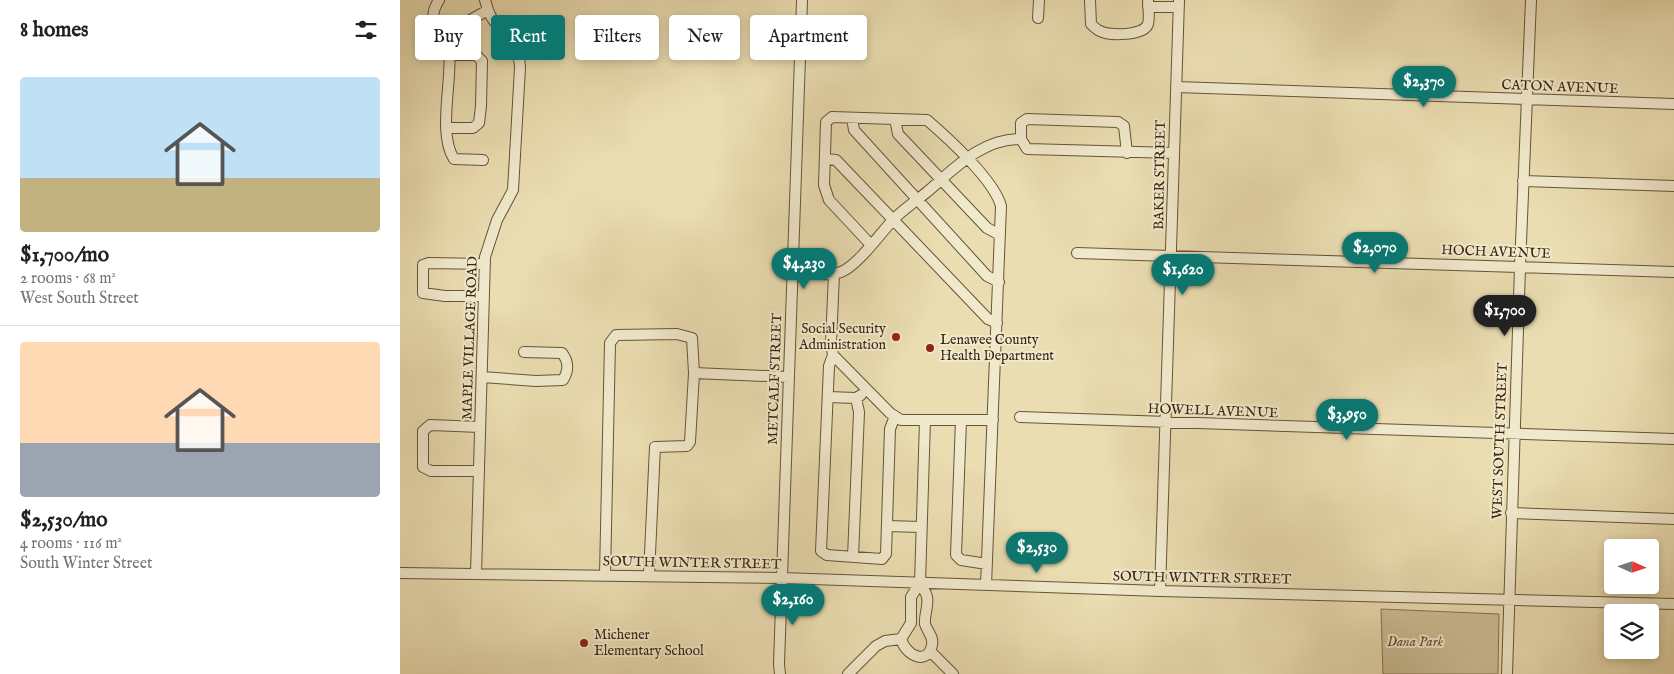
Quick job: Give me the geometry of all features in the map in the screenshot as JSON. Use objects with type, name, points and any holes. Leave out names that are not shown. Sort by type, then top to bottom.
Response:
[{"type":"street","points":[[433,15],[439,0]]},
{"type":"street","name":"METCALF STREET","points":[[780,674],[802,0]]},
{"type":"street","points":[[1038,18],[1039,0]]},
{"type":"street","points":[[1090,0],[1091,24],[1102,32],[1109,33],[1136,33],[1143,30],[1148,25],[1148,3],[1179,3]]},
{"type":"street","name":"WEST SOUTH STREET","points":[[1507,674],[1511,513],[1531,0]]},
{"type":"street","name":"BAKER STREET","points":[[1160,591],[1179,3]]},
{"type":"street","points":[[476,15],[486,5]]},
{"type":"street","name":"MAPLE VILLAGE ROAD","points":[[476,574],[485,264],[492,233],[513,190],[520,68],[518,50],[490,16],[486,5]]},
{"type":"street","points":[[450,60],[447,128],[449,151],[454,159],[483,160]]},
{"type":"street","points":[[447,128],[473,128],[479,123],[481,60]]},
{"type":"street","name":"CATON AVENUE","points":[[1176,87],[1674,104]]},
{"type":"street","points":[[871,245],[829,200],[824,185],[826,122],[832,117],[926,120],[966,157],[998,196],[1002,206],[986,585]]},
{"type":"street","points":[[852,118],[854,130],[987,276],[999,282]]},
{"type":"street","points":[[895,119],[898,134],[987,228],[1000,235]]},
{"type":"street","points":[[1127,153],[1124,126],[1118,122],[1028,119],[1022,123],[1021,139],[1027,149],[1127,153],[1174,153]]},
{"type":"street","points":[[792,271],[834,274],[844,271],[893,220],[966,157],[993,144],[1012,139],[1021,139]]},
{"type":"street","points":[[825,159],[836,160],[988,319],[997,323]]},
{"type":"street","points":[[1523,180],[1674,186]]},
{"type":"street","name":"HOCH AVENUE","points":[[1077,253],[1674,272]]},
{"type":"street","points":[[484,296],[423,294],[423,265],[429,263],[485,264]]},
{"type":"street","points":[[834,274],[830,342],[833,355],[895,416],[901,420],[993,420]]},
{"type":"street","points":[[605,575],[610,343],[616,334],[677,334],[692,338],[694,373],[690,442],[687,446],[655,447],[650,575]]},
{"type":"street","points":[[482,378],[536,381],[563,380],[568,372],[568,360],[562,352],[524,352]]},
{"type":"street","points":[[833,355],[829,366],[821,551],[827,556],[882,559],[886,554],[890,429],[895,416]]},
{"type":"street","points":[[694,373],[789,377]]},
{"type":"street","points":[[828,397],[856,398],[868,390]]},
{"type":"street","points":[[853,557],[858,412],[856,398]]},
{"type":"street","name":"HOWELL AVENUE","points":[[1020,417],[1674,439]]},
{"type":"street","points":[[901,639],[903,646],[910,655],[918,657],[925,656],[933,644],[925,624],[927,597],[920,583],[925,420]]},
{"type":"street","points":[[961,420],[956,555],[961,560],[987,564]]},
{"type":"street","points":[[479,471],[431,471],[423,467],[423,431],[430,426],[480,427]]},
{"type":"street","points":[[1511,513],[1674,519]]},
{"type":"street","points":[[887,526],[921,527]]},
{"type":"street","name":"SOUTH WINTER STREET","points":[[400,573],[782,578],[1160,591],[1674,604]]},
{"type":"street","points":[[848,674],[876,646],[885,641],[901,639],[912,623],[911,597],[920,583]]},
{"type":"street","points":[[912,623],[925,624]]},
{"type":"street","points":[[930,650],[952,674]]},
{"type":"green space","name":"Dana Park","points":[[1381,609],[1499,614],[1498,674],[1383,674]]},
{"type":"place","name":"Social Security Administration","points":[[896,337]]},
{"type":"place","name":"Lenawee County Health Department","points":[[930,348]]},
{"type":"place","name":"Michener Elementary School","points":[[584,643]]}]
